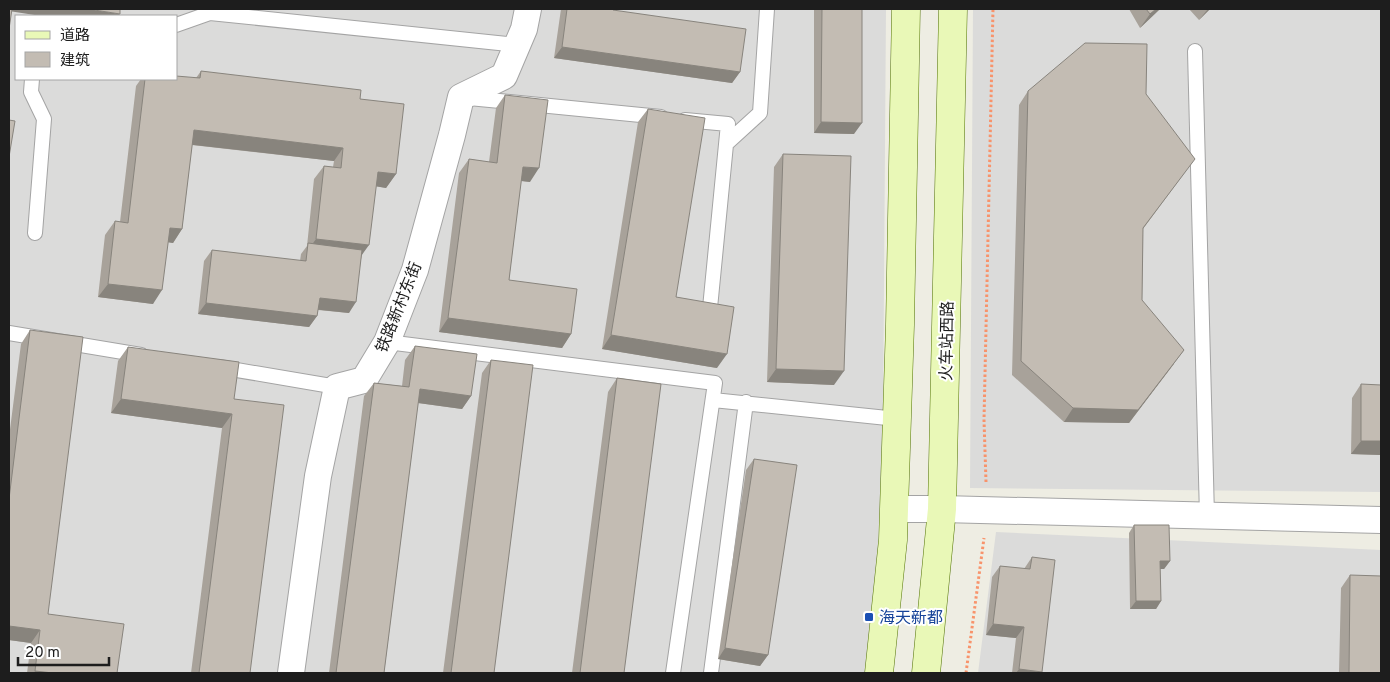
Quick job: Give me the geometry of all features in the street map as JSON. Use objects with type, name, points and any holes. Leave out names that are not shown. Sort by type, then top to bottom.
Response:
[{"type":"main road","points":[[879,673],[893,540],[906,9]]},
{"type":"main road","name":"火车站西路","points":[[926,673],[942,509],[952,9]]},
{"type":"street","points":[[461,97],[504,76],[524,29],[528,9]]},
{"type":"street","name":"铁路新村东街","points":[[337,386],[364,380],[387,342],[415,270],[461,97]]},
{"type":"street","points":[[291,673],[318,476],[337,386]]},
{"type":"street","points":[[894,510],[942,509],[1381,520]]},
{"type":"lane","points":[[727,143],[760,113],[767,9]]},
{"type":"lane","points":[[178,24],[210,13],[517,45]]},
{"type":"lane","points":[[1195,51],[1207,516]]},
{"type":"lane","points":[[32,80],[31,92],[44,119],[35,233]]},
{"type":"lane","points":[[461,97],[728,124],[710,308]]},
{"type":"lane","points":[[9,333],[154,357]]},
{"type":"lane","points":[[387,342],[715,383],[673,673]]},
{"type":"lane","points":[[202,364],[337,386]]},
{"type":"lane","points":[[713,400],[746,402],[897,420]]},
{"type":"lane","points":[[711,673],[746,402]]},
{"type":"path","points":[[966,673],[987,510],[984,420],[993,9]]},
{"type":"shaded area","points":[[9,9],[886,9],[883,423],[873,673],[9,673]]},
{"type":"shaded area","points":[[973,9],[1381,9],[1381,492],[970,488]]},
{"type":"shaded area","points":[[996,532],[1381,550],[1381,673],[978,673]]},
{"type":"building","points":[[9,9],[12,9],[9,29]]},
{"type":"building","points":[[88,9],[120,9],[120,14]]},
{"type":"building","points":[[567,9],[613,9],[746,29],[740,72],[562,47]]},
{"type":"building","points":[[822,9],[862,9],[862,123],[821,122]]},
{"type":"building","points":[[1146,9],[1156,9],[1150,14]]},
{"type":"building","points":[[1085,43],[1147,44],[1146,94],[1195,159],[1143,228],[1142,300],[1184,350],[1138,410],[1073,408],[1021,361],[1028,91]]},
{"type":"building","points":[[201,71],[361,90],[360,99],[404,104],[396,174],[378,172],[369,245],[316,239],[324,166],[341,168],[343,148],[194,130],[182,229],[170,228],[162,290],[108,284],[115,221],[128,223],[145,80],[178,80],[178,76],[200,78]]},
{"type":"building","points":[[505,95],[548,100],[539,168],[523,167],[509,280],[577,289],[571,334],[448,318],[469,159],[497,163]]},
{"type":"building","points":[[648,109],[705,118],[676,297],[734,307],[727,354],[611,335]]},
{"type":"building","points":[[9,120],[15,121],[9,157]]},
{"type":"building","points":[[783,154],[851,156],[844,371],[776,369]]},
{"type":"building","points":[[308,243],[362,250],[356,302],[320,298],[317,316],[206,303],[212,250],[306,261]]},
{"type":"building","points":[[30,330],[83,337],[48,614],[124,624],[117,673],[53,673],[35,671],[40,630],[9,626],[9,499]]},
{"type":"building","points":[[415,346],[477,354],[471,396],[420,389],[384,673],[336,673],[374,383],[409,387]]},
{"type":"building","points":[[128,347],[239,362],[234,399],[284,405],[250,673],[199,673],[232,414],[121,399]]},
{"type":"building","points":[[491,360],[533,365],[494,673],[451,673]]},
{"type":"building","points":[[617,378],[661,384],[624,673],[580,673]]},
{"type":"building","points":[[1361,384],[1381,385],[1381,441],[1361,441]]},
{"type":"building","points":[[754,459],[797,465],[768,655],[725,648]]},
{"type":"building","points":[[1134,525],[1169,525],[1170,561],[1160,561],[1161,601],[1136,601]]},
{"type":"building","points":[[1032,557],[1055,560],[1042,672],[1019,669],[1024,627],[993,624],[1000,566],[1030,569]]},
{"type":"building","points":[[1350,575],[1381,576],[1381,673],[1349,673]]},
{"type":"place","name":"海天·新都","points":[[869,617]]}]
